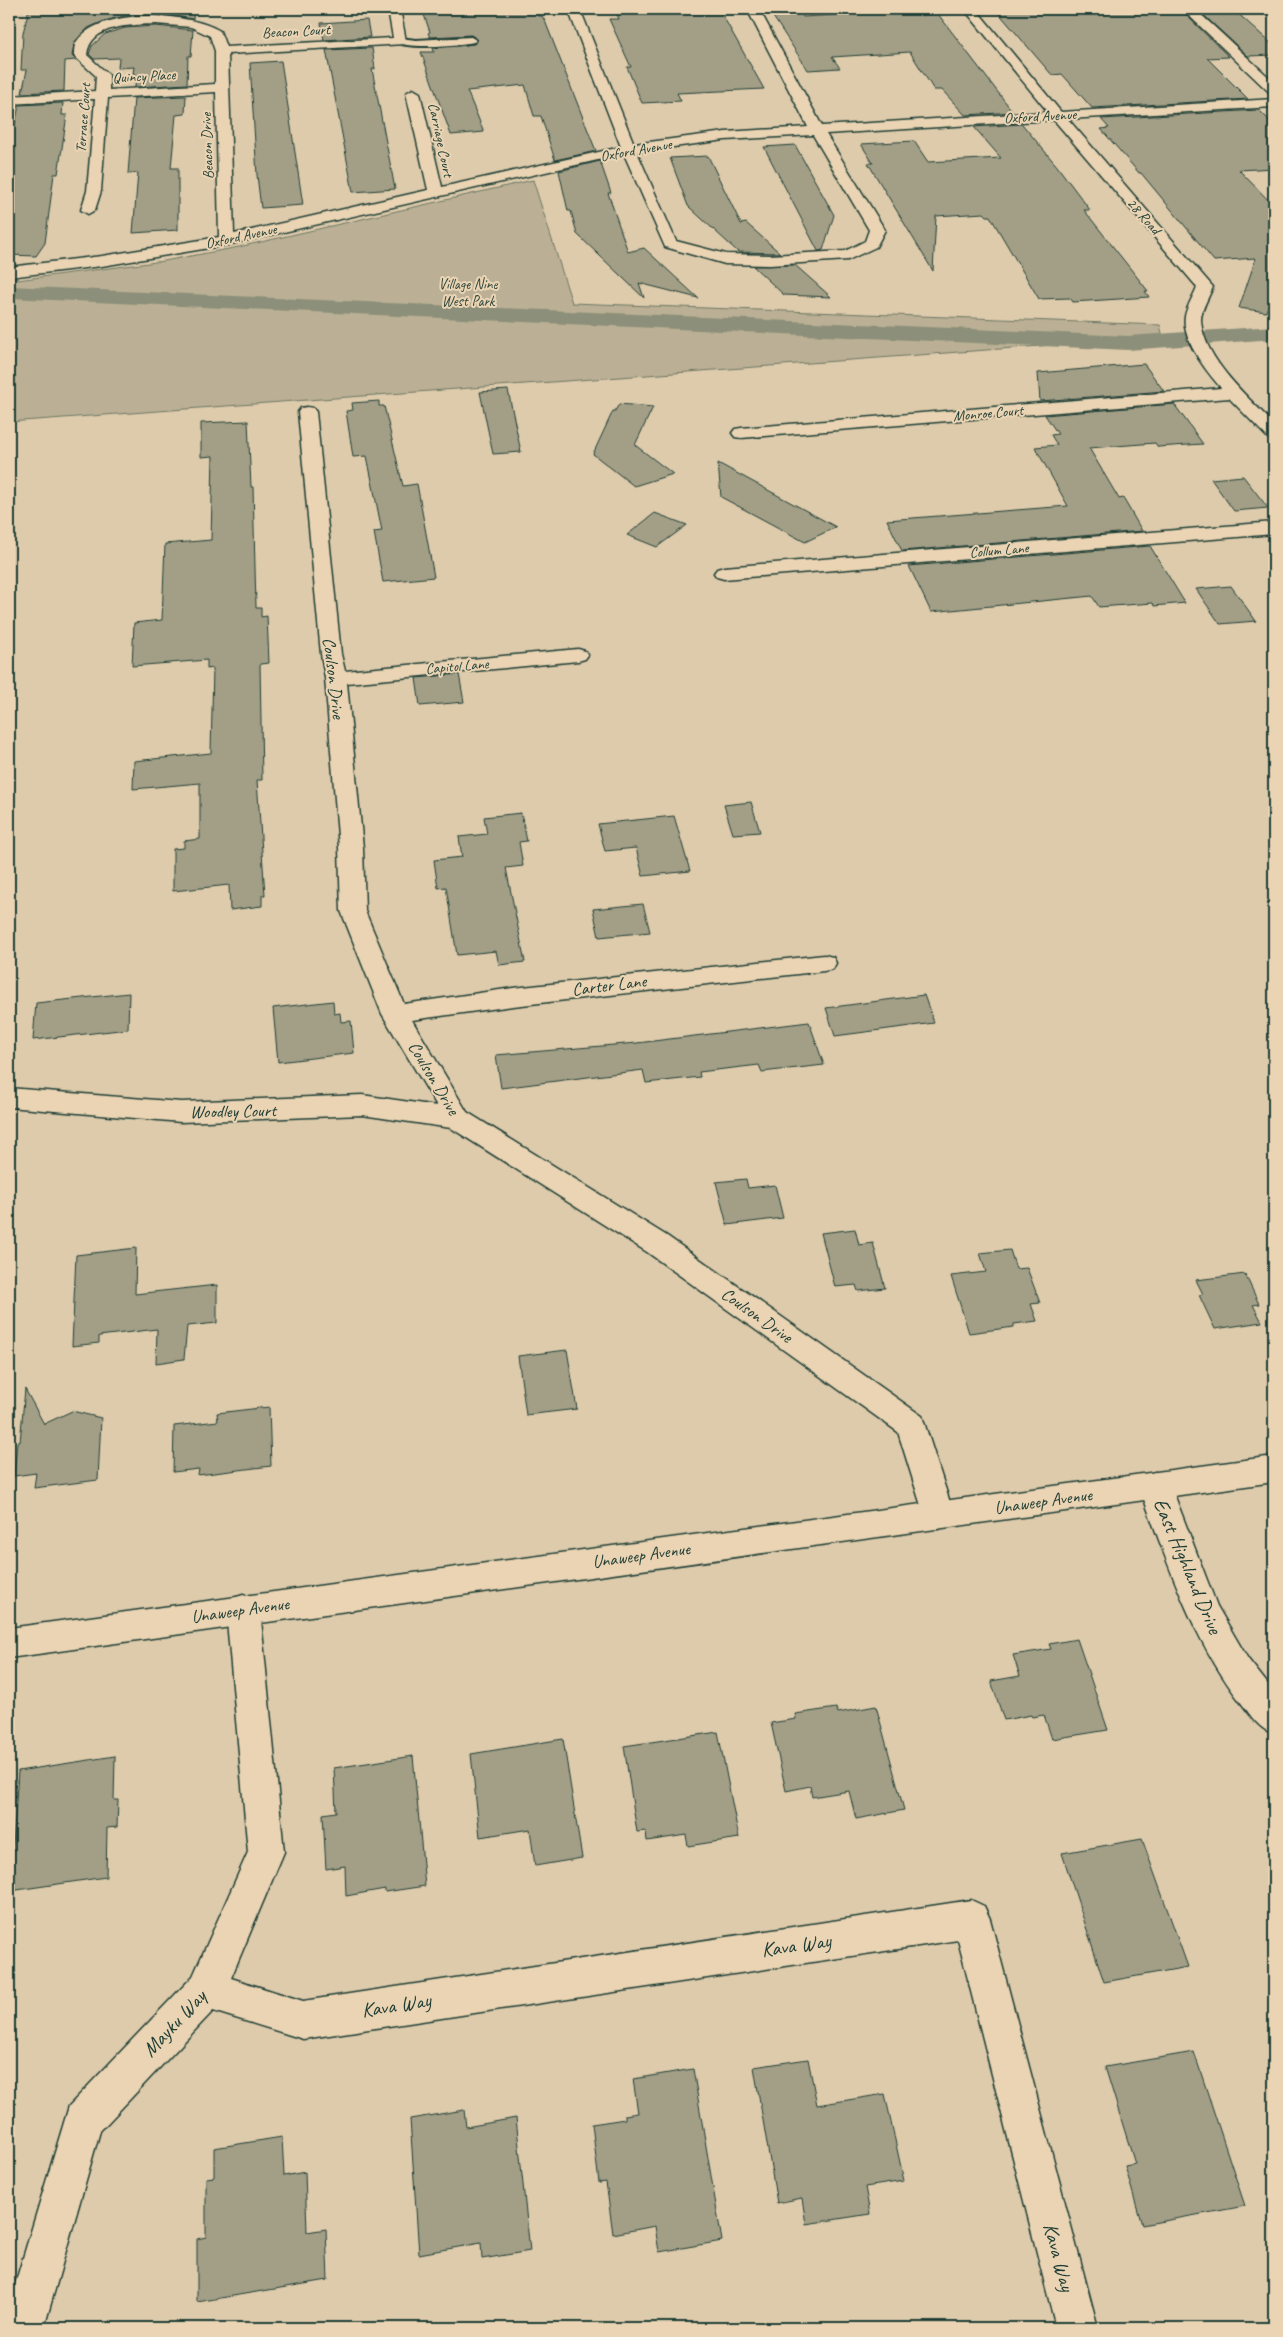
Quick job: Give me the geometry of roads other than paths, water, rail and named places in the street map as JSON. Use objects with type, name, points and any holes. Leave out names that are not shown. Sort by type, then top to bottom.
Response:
[{"type":"street","points":[[394,9],[400,42]]},
{"type":"street","points":[[574,9],[593,53],[629,149],[670,244],[725,259],[770,260],[848,255],[872,244],[877,230],[817,130],[753,9]]},
{"type":"street","name":"28 Road","points":[[970,9],[1057,115],[1206,287],[1193,318],[1198,344],[1234,392],[1274,434]]},
{"type":"street","points":[[1188,9],[1274,89]]},
{"type":"street","name":"Terrace Court","points":[[88,210],[94,191],[102,75],[80,56],[80,42],[85,36],[95,30],[139,21],[165,20],[202,26],[216,34],[221,51]]},
{"type":"street","name":"Beacon Court","points":[[221,51],[400,42]]},
{"type":"street","name":"Beacon Drive","points":[[221,51],[227,240]]},
{"type":"street","name":"Quincy Place","points":[[9,100],[222,88]]},
{"type":"street","name":"Carriage Court","points":[[413,93],[436,193]]},
{"type":"street","name":"Oxford Avenue","points":[[9,272],[102,261],[227,240],[629,149],[725,136],[1274,103]]},
{"type":"street","name":"Monroe Court","points":[[741,433],[1234,392]]},
{"type":"street","name":"Coulson Drive","points":[[307,412],[331,654],[336,678],[351,848],[353,911],[395,1014],[458,1119],[658,1244],[912,1425],[938,1514]]},
{"type":"street","name":"Collum Lane","points":[[724,573],[1274,528]]},
{"type":"street","name":"Capitol Lane","points":[[336,678],[578,655]]},
{"type":"street","name":"Carter Lane","points":[[395,1014],[513,997],[824,963]]},
{"type":"street","name":"Woodley Court","points":[[9,1098],[181,1112],[362,1105],[458,1119]]},
{"type":"street","name":"Unaweep Avenue","points":[[9,1643],[1274,1469]]},
{"type":"street","name":"East Highland Drive","points":[[1155,1486],[1203,1613],[1236,1670],[1274,1718]]},
{"type":"street","name":"Mayku Way","points":[[23,2328],[83,2120],[207,1990],[266,1852],[243,1610]]},
{"type":"street","name":"Kava Way","points":[[207,1990],[304,2020],[971,1919],[1077,2328]]},
{"type":"lane","points":[[400,42],[471,40]]},
{"type":"waterway","points":[[9,292],[1128,343],[1274,333]]},
{"type":"park label","name":"Village Nine West Park","points":[[468,292]]}]
